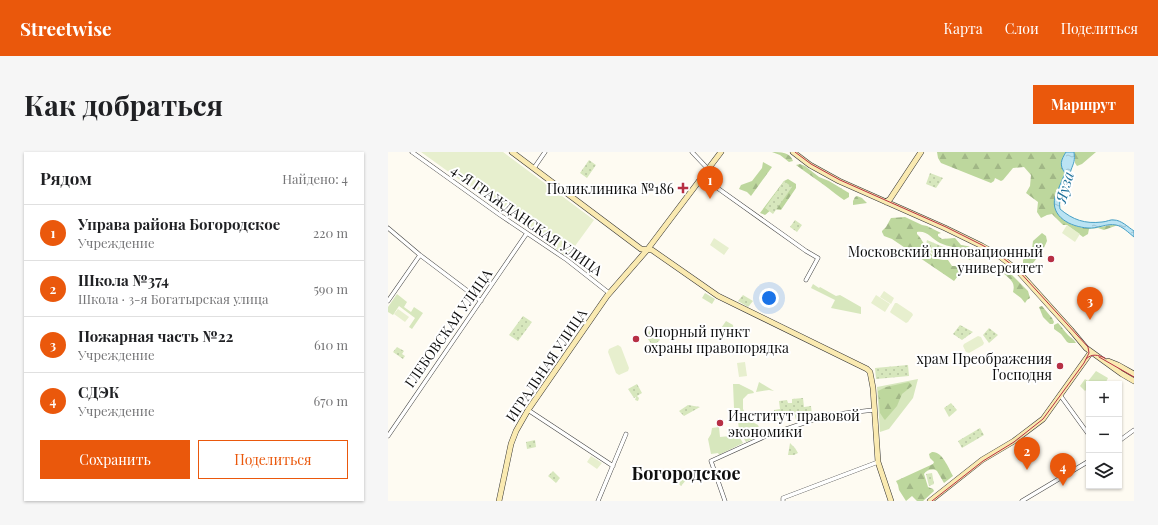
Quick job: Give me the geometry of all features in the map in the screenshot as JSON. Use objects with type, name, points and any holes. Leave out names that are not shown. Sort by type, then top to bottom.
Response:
[{"type":"street","name":"4-Я ГРАЖДАНСКАЯ УЛИЦА","points":[[412,152],[567,260],[610,293]]},
{"type":"street","points":[[512,152],[638,247],[646,250],[652,250],[718,296],[867,369],[872,376],[878,462],[891,501]]},
{"type":"street","points":[[534,168],[545,152]]},
{"type":"street","points":[[692,152],[708,169]]},
{"type":"street","name":"ИГРАЛЬНАЯ УЛИЦА","points":[[499,501],[511,444],[516,431],[528,410],[610,293],[646,250],[721,152]]},
{"type":"street","points":[[793,152],[810,165],[836,179],[981,245],[1006,260],[1017,270],[1086,348],[1134,381]]},
{"type":"street","points":[[886,202],[890,200],[921,152]]},
{"type":"street","points":[[702,177],[818,258],[806,280]]},
{"type":"street","points":[[897,206],[894,201],[898,186]]},
{"type":"street","points":[[388,228],[420,255],[481,301]]},
{"type":"street","name":"ГЛЕБОВСКАЯ УЛИЦА","points":[[388,436],[527,233]]},
{"type":"street","points":[[388,301],[420,255]]},
{"type":"street","points":[[930,501],[982,460],[1014,441],[1043,418],[1091,352]]},
{"type":"street","points":[[1103,360],[1118,365],[1134,374]]},
{"type":"street","points":[[1060,395],[1086,431]]},
{"type":"street","points":[[528,410],[613,466]]},
{"type":"street","points":[[725,501],[711,461],[766,436],[827,415],[874,410]]},
{"type":"street","points":[[1122,438],[1134,430]]},
{"type":"street","points":[[598,501],[626,434]]},
{"type":"street","points":[[783,500],[878,462]]},
{"type":"street","points":[[1022,501],[1086,463]]},
{"type":"green space","points":[[421,152],[503,152],[594,220],[567,257]]},
{"type":"green space","points":[[772,152],[782,152],[787,154],[793,161],[789,162],[780,155]]},
{"type":"green space","points":[[937,152],[1066,152],[1062,162],[1062,168],[1065,173],[1060,185],[1056,211],[1062,218],[1074,226],[1093,228],[1118,225],[1104,230],[1098,228],[1089,229],[1088,234],[1083,237],[1067,225],[1063,225],[1052,214],[1041,218],[1037,212],[1038,202],[1026,193],[1030,186],[1031,175],[1024,167],[1013,168],[1003,180],[1001,181],[995,178],[991,183],[941,163]]},
{"type":"green space","points":[[1074,152],[1096,152],[1082,164],[1077,166],[1075,163]]},
{"type":"green space","points":[[589,160],[596,165],[587,178],[580,173]]},
{"type":"green space","points":[[763,162],[772,167],[751,196],[747,192],[739,189],[741,185],[752,181],[762,168]]},
{"type":"green space","points":[[800,164],[819,177],[849,193],[849,197],[844,200],[796,165]]},
{"type":"green space","points":[[930,173],[943,178],[936,188],[926,184]]},
{"type":"green space","points":[[788,179],[796,184],[796,188],[781,210],[772,209],[765,215],[760,213],[784,181]]},
{"type":"green space","points":[[784,181],[792,187],[773,214],[765,208]]},
{"type":"green space","points":[[857,196],[862,198],[867,203],[853,205],[853,201]]},
{"type":"green space","points":[[905,217],[941,233],[938,234],[938,236],[942,239],[955,238],[961,245],[970,247],[975,251],[969,260],[969,253],[964,249],[958,250],[958,253],[956,253],[953,247],[940,243],[924,232],[917,232],[931,254],[939,259],[948,260],[952,266],[959,266],[962,271],[954,281],[892,239],[884,236],[882,231],[891,218]]},
{"type":"green space","points":[[795,220],[802,225],[797,232],[790,227]]},
{"type":"green space","points":[[1067,225],[1080,234],[1075,242],[1062,233]]},
{"type":"green space","points":[[1042,233],[1046,236],[1047,241],[1042,252],[1033,263],[1031,273],[1023,264],[1023,260],[1032,249],[1033,241]]},
{"type":"green space","points":[[714,238],[729,248],[724,255],[710,245]]},
{"type":"green space","points":[[927,240],[953,251],[946,257],[939,257],[929,250]]},
{"type":"green space","points":[[1002,267],[1005,268],[1028,291],[1030,298],[1025,303],[1013,292],[1014,285],[1002,272]]},
{"type":"green space","points":[[813,284],[836,296],[840,295],[861,307],[861,314],[831,308],[835,300],[811,288]]},
{"type":"green space","points":[[884,291],[894,298],[891,304],[880,297]]},
{"type":"green space","points":[[705,293],[715,299],[712,304],[702,298]]},
{"type":"green space","points":[[397,294],[407,302],[404,307],[411,312],[414,307],[423,313],[412,329],[409,327],[415,318],[399,306],[393,315],[388,312],[388,307]]},
{"type":"green space","points":[[743,295],[753,301],[748,307],[738,301]]},
{"type":"green space","points":[[876,295],[890,304],[885,312],[871,303]]},
{"type":"green space","points":[[895,303],[912,313],[913,315],[908,322],[906,323],[890,312]]},
{"type":"green space","points":[[1042,306],[1052,318],[1054,322],[1053,324],[1050,324],[1043,317],[1039,307]]},
{"type":"green space","points":[[398,309],[409,317],[405,322],[394,314]]},
{"type":"green space","points":[[523,316],[532,322],[518,341],[509,335]]},
{"type":"green space","points":[[726,321],[733,325],[734,335],[715,337]]},
{"type":"green space","points":[[1058,323],[1076,343],[1067,342],[1061,334],[1054,329],[1054,325]]},
{"type":"green space","points":[[960,325],[973,332],[962,340],[953,334]]},
{"type":"green space","points":[[731,327],[732,333],[723,335],[722,328]]},
{"type":"green space","points":[[989,328],[998,335],[989,343],[983,335]]},
{"type":"green space","points":[[652,329],[660,340],[653,346],[645,335]]},
{"type":"green space","points":[[978,336],[981,337],[984,343],[983,345],[969,353],[966,352],[963,346],[964,344]]},
{"type":"green space","points":[[618,345],[621,347],[629,368],[628,371],[619,375],[616,373],[608,352],[609,349]]},
{"type":"green space","points":[[397,347],[404,351],[402,354],[405,356],[403,359],[393,352]]},
{"type":"green space","points":[[745,362],[747,376],[739,377],[737,363]]},
{"type":"green space","points":[[908,365],[909,376],[876,379],[875,368]]},
{"type":"green space","points":[[1096,371],[1108,378],[1106,381],[1088,381]]},
{"type":"green space","points":[[918,379],[913,398],[889,429],[880,432],[877,387]]},
{"type":"green space","points":[[1085,379],[1088,381],[1086,381],[1085,391],[1080,386]]},
{"type":"green space","points":[[759,382],[774,391],[769,390],[756,392]]},
{"type":"green space","points":[[909,382],[912,386],[902,394],[897,406],[885,420],[880,413],[878,391],[886,387]]},
{"type":"green space","points":[[637,384],[642,393],[637,396],[639,398],[638,401],[635,400],[636,397],[634,398],[628,389]]},
{"type":"green space","points":[[733,384],[739,384],[753,391],[754,393],[748,394],[743,399],[743,409],[746,415],[734,408]]},
{"type":"green space","points":[[803,398],[804,407],[811,406],[812,415],[796,420],[794,413],[789,414],[789,417],[775,419],[774,410],[780,409],[779,401],[787,400],[788,403],[792,403],[792,399]]},
{"type":"green space","points":[[951,403],[957,410],[949,417],[944,408]]},
{"type":"green space","points":[[688,405],[700,407],[684,416],[679,411]]},
{"type":"green space","points":[[734,412],[758,425],[762,435],[746,442],[739,431],[738,419],[734,419]]},
{"type":"green space","points":[[719,427],[720,437],[730,436],[731,431],[736,431],[743,443],[719,455],[718,453],[711,454],[708,439],[712,428]]},
{"type":"green space","points":[[980,428],[984,435],[962,448],[958,441]]},
{"type":"green space","points":[[535,440],[536,447],[527,449],[526,442]]},
{"type":"green space","points":[[790,443],[795,448],[798,453],[788,455]]},
{"type":"green space","points":[[936,452],[942,457],[953,476],[944,483],[937,471],[928,471],[924,474],[928,487],[934,491],[923,501],[917,501],[912,496],[906,501],[899,490],[896,481],[933,464],[934,462],[930,458],[929,454]]},
{"type":"green space","points":[[591,456],[602,463],[597,469],[587,462]]},
{"type":"green space","points":[[553,471],[560,478],[556,483],[548,476]]},
{"type":"green space","points":[[681,473],[687,479],[681,486],[675,480]]},
{"type":"green space","points":[[932,473],[934,484],[929,486],[926,474]]},
{"type":"water","name":"Яуза","points":[[1066,152],[1074,152],[1074,163],[1069,179],[1063,190],[1060,209],[1070,216],[1085,222],[1119,221],[1134,231],[1134,237],[1118,226],[1113,225],[1091,228],[1075,226],[1063,220],[1059,215],[1054,204],[1055,197],[1065,173],[1061,162]]},
{"type":"tram line","points":[[795,152],[811,164],[840,180],[946,227],[998,254],[1017,269],[1088,347],[1089,353],[1084,363],[1043,419],[1014,442],[983,461],[932,501]]},
{"type":"tram line","points":[[1086,359],[1095,355],[1105,358]]},
{"type":"tram line","points":[[1099,357],[1134,377]]},
{"type":"place","name":"Поликлиника №186","points":[[683,188]]},
{"type":"place","name":"Управа района Богородское","points":[[710,199]]},
{"type":"place","name":"Московский инновационный университет","points":[[1051,259]]},
{"type":"place","name":"Пожарная часть №22","points":[[1090,320]]},
{"type":"place","name":"Опорный пункт охраны правопорядка","points":[[636,339]]},
{"type":"place","name":"храм Преображения Господня","points":[[1060,366]]},
{"type":"place","name":"Институт правовой экономики","points":[[720,423]]},
{"type":"place","name":"Школа №374","points":[[1027,470]]},
{"type":"place","name":"СДЭК","points":[[1063,486]]},
{"type":"district","name":"Богородское","points":[[686,473]]}]
